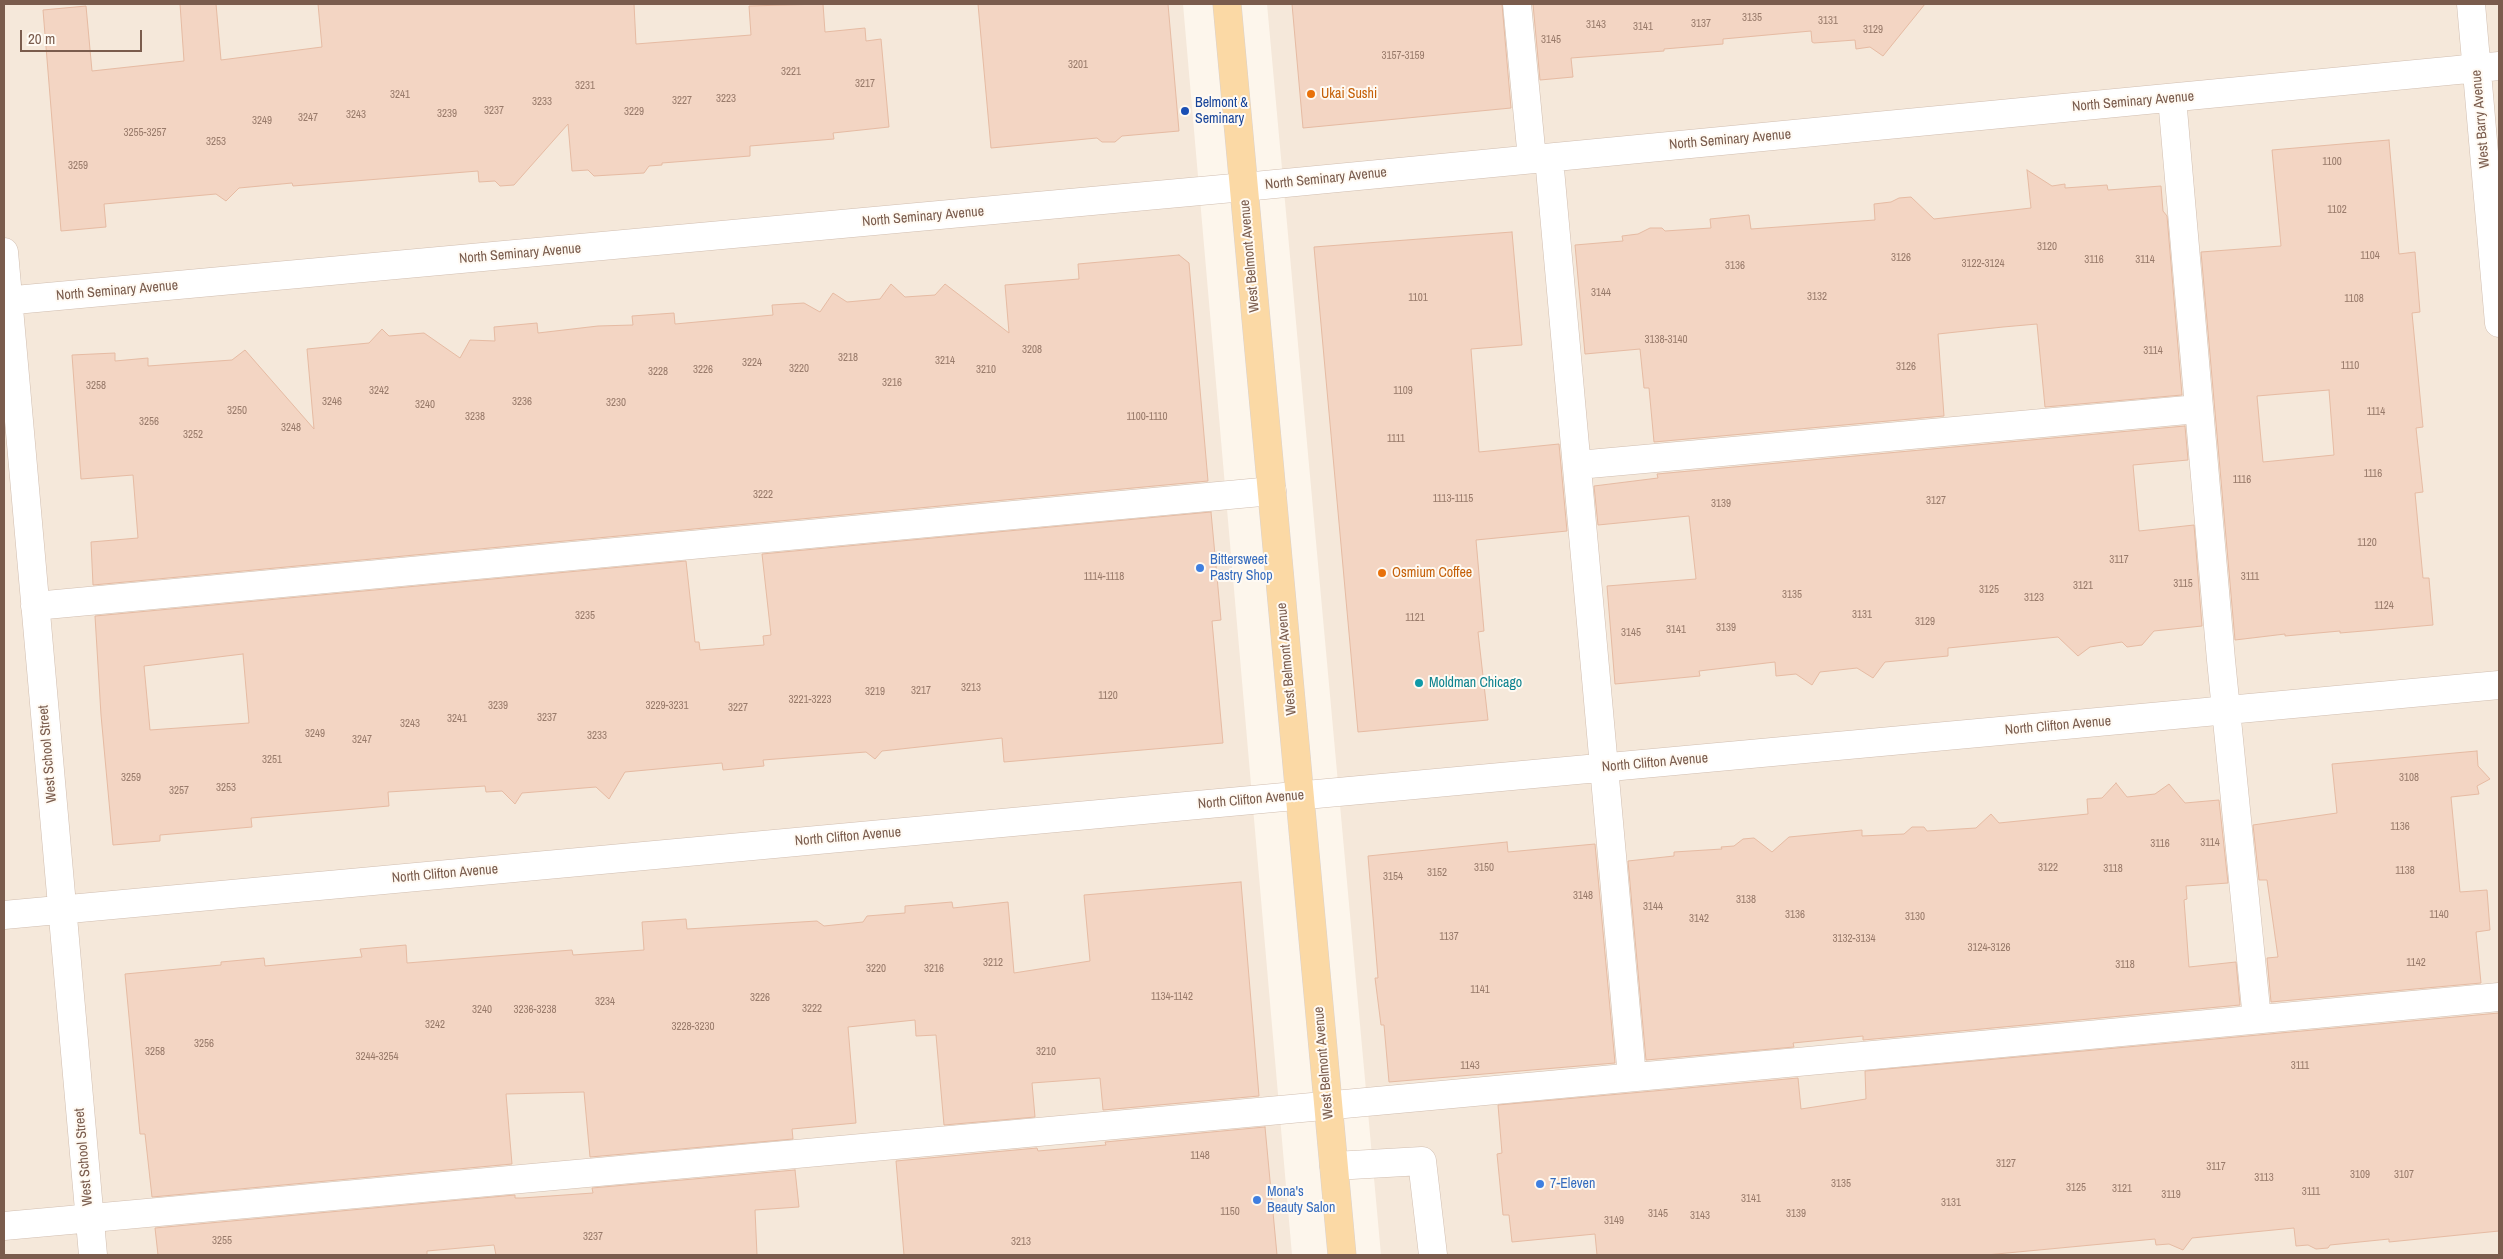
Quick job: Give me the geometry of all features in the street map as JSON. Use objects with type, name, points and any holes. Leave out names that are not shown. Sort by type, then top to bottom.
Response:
[{"type":"main road","name":"West Belmont Avenue","points":[[1227,4],[1342,1255]]},
{"type":"street","points":[[1517,4],[1540,158],[1578,465],[1632,1077]]},
{"type":"street","name":"West Barry Avenue","points":[[2471,4],[2488,67],[2499,323]]},
{"type":"street","name":"North Seminary Avenue","points":[[6,301],[1244,187],[2488,67]]},
{"type":"street","points":[[2172,98],[2198,409],[2257,1019]]},
{"type":"street","name":"West School Street","points":[[4,252],[6,301],[93,1255]]},
{"type":"street","points":[[1578,465],[2198,409]]},
{"type":"street","points":[[35,606],[1272,491]]},
{"type":"street","name":"North Clifton Avenue","points":[[4,915],[2499,685]]},
{"type":"street","points":[[4,1226],[1328,1106],[2499,996]]},
{"type":"street","points":[[1334,1166],[1422,1162],[1433,1255]]},
{"type":"shaded area","points":[[4,4],[1183,4],[1292,1255],[4,1255]]},
{"type":"shaded area","points":[[1267,4],[2499,4],[2499,1255],[1381,1255]]},
{"type":"building","points":[[180,4],[216,4],[221,60],[322,47],[318,4],[634,4],[636,44],[751,35],[749,6],[823,4],[825,32],[865,28],[866,41],[881,39],[889,127],[833,133],[834,139],[750,146],[750,156],[662,163],[662,165],[649,166],[644,173],[594,176],[588,170],[572,171],[568,124],[514,185],[500,186],[495,181],[479,182],[478,171],[293,186],[292,183],[239,188],[226,201],[216,194],[104,204],[106,227],[61,231],[43,10],[86,6],[92,71],[184,61]]},
{"type":"building","points":[[978,4],[1168,4],[1179,131],[1122,136],[1115,142],[1102,142],[1097,138],[991,148]]},
{"type":"building","points":[[1292,4],[1502,4],[1511,108],[1303,128]]},
{"type":"building","points":[[1533,4],[1925,4],[1883,56],[1870,47],[1856,49],[1855,40],[1814,43],[1812,42],[1811,31],[1723,39],[1723,44],[1664,49],[1664,51],[1571,58],[1573,77],[1540,80]]},
{"type":"building","points":[[2389,140],[2399,254],[2415,252],[2420,312],[2412,313],[2423,427],[2416,428],[2423,492],[2415,493],[2423,578],[2429,578],[2433,625],[2340,633],[2340,631],[2285,636],[2285,634],[2235,640],[2201,252],[2281,246],[2272,150]],"holes":[[[2329,390],[2334,455],[2263,462],[2257,396]]]},
{"type":"building","points":[[2027,170],[2052,186],[2065,184],[2065,188],[2107,185],[2108,190],[2161,186],[2163,211],[2167,216],[2182,395],[2045,407],[2037,324],[2003,327],[1938,334],[1944,416],[1654,442],[1649,388],[1644,388],[1640,349],[1585,354],[1575,245],[1623,241],[1622,236],[1638,234],[1650,228],[1662,228],[1665,231],[1711,228],[1710,219],[1749,215],[1751,229],[1875,220],[1874,204],[1911,197],[1934,219],[2031,208]]},
{"type":"building","points":[[1512,232],[1522,345],[1471,349],[1479,452],[1559,444],[1567,531],[1476,540],[1484,631],[1478,632],[1488,720],[1358,732],[1314,247]]},
{"type":"building","points":[[1179,255],[1189,263],[1208,481],[93,585],[91,542],[138,538],[133,475],[81,479],[72,355],[115,353],[115,361],[148,358],[148,366],[232,360],[245,350],[314,429],[307,349],[369,343],[382,329],[389,336],[424,333],[460,358],[470,340],[495,341],[494,327],[537,323],[538,333],[598,326],[633,325],[632,316],[674,313],[675,324],[773,315],[772,305],[804,303],[820,312],[833,293],[847,302],[880,299],[891,284],[905,297],[935,295],[945,284],[1009,333],[1005,285],[1079,279],[1078,264]]},
{"type":"building","points":[[2185,426],[2188,460],[2133,465],[2139,531],[2194,525],[2202,626],[2154,631],[2142,645],[2127,647],[2122,642],[2090,647],[2078,656],[2058,637],[1948,648],[1948,656],[1885,662],[1873,678],[1857,668],[1820,672],[1812,685],[1796,674],[1776,676],[1775,662],[1699,671],[1700,676],[1615,684],[1607,586],[1696,579],[1689,516],[1598,525],[1594,486],[1658,478],[1657,474]]},
{"type":"building","points":[[1211,512],[1221,620],[1212,621],[1223,743],[1004,762],[1002,738],[882,751],[875,759],[866,752],[763,760],[764,766],[723,770],[722,763],[625,772],[609,799],[596,787],[522,793],[515,804],[502,791],[486,792],[485,786],[388,792],[389,806],[251,818],[252,827],[160,835],[160,841],[113,845],[101,715],[95,616],[686,561],[695,642],[699,642],[700,650],[764,645],[763,636],[771,635],[762,554]],"holes":[[[243,654],[249,723],[150,730],[144,666]]]},
{"type":"building","points":[[2477,751],[2478,766],[2490,779],[2477,786],[2479,794],[2451,797],[2460,892],[2487,890],[2490,930],[2476,932],[2481,983],[2271,1002],[2267,958],[2278,957],[2267,880],[2259,880],[2253,825],[2337,813],[2332,764]]},
{"type":"building","points":[[2116,783],[2127,797],[2155,794],[2169,784],[2185,803],[2219,800],[2228,883],[2186,886],[2187,899],[2184,900],[2189,967],[2236,962],[2240,1005],[1863,1040],[1863,1036],[1793,1043],[1794,1047],[1646,1060],[1628,861],[1674,856],[1674,852],[1722,849],[1721,847],[1734,846],[1743,839],[1754,838],[1772,852],[1789,837],[1862,830],[1862,836],[1904,834],[1912,827],[1924,827],[1927,831],[1976,828],[1991,814],[1999,823],[2088,814],[2087,799],[2102,798]]},
{"type":"building","points":[[1507,842],[1508,852],[1595,844],[1615,1063],[1389,1082],[1384,1025],[1381,1025],[1375,978],[1378,978],[1368,856]]},
{"type":"building","points":[[1241,882],[1259,1096],[1103,1110],[1100,1078],[1032,1083],[1035,1117],[944,1125],[936,1035],[916,1036],[915,1020],[848,1027],[856,1123],[792,1129],[793,1139],[590,1157],[584,1092],[506,1094],[512,1164],[152,1197],[145,1134],[140,1134],[125,974],[221,965],[221,962],[264,958],[265,966],[362,957],[360,949],[406,945],[407,963],[572,950],[573,955],[644,950],[642,922],[686,919],[687,929],[817,921],[824,926],[863,922],[867,916],[905,913],[905,906],[952,902],[953,908],[1008,902],[1014,973],[1090,961],[1084,895]]},
{"type":"building","points":[[2499,1013],[2499,1231],[2389,1242],[2389,1239],[2330,1245],[2328,1248],[2316,1249],[2308,1245],[2296,1246],[2294,1228],[2192,1238],[2183,1250],[2169,1244],[2156,1245],[2155,1239],[1986,1255],[1597,1255],[1595,1234],[1512,1242],[1509,1215],[1503,1215],[1497,1154],[1502,1153],[1498,1105],[1798,1078],[1801,1109],[1866,1099],[1865,1071]]},
{"type":"building","points":[[1265,1127],[1277,1255],[904,1255],[896,1161],[1037,1148],[1038,1151],[1106,1145],[1105,1142]]},
{"type":"building","points":[[795,1170],[799,1207],[755,1210],[757,1255],[496,1255],[494,1245],[427,1251],[427,1255],[158,1255],[155,1228],[515,1195],[515,1198],[522,1198],[593,1193],[592,1188]]},
{"type":"place","name":"Ukai Sushi","points":[[1311,94]]},
{"type":"place","name":"Belmont & Seminary","points":[[1185,111]]},
{"type":"place","name":"Bittersweet Pastry Shop","points":[[1200,568]]},
{"type":"place","name":"Osmium Coffee","points":[[1382,573]]},
{"type":"place","name":"Moldman Chicago","points":[[1419,683]]},
{"type":"place","name":"7-Eleven","points":[[1540,1184]]},
{"type":"place","name":"Mona's Beauty Salon","points":[[1257,1200]]}]
